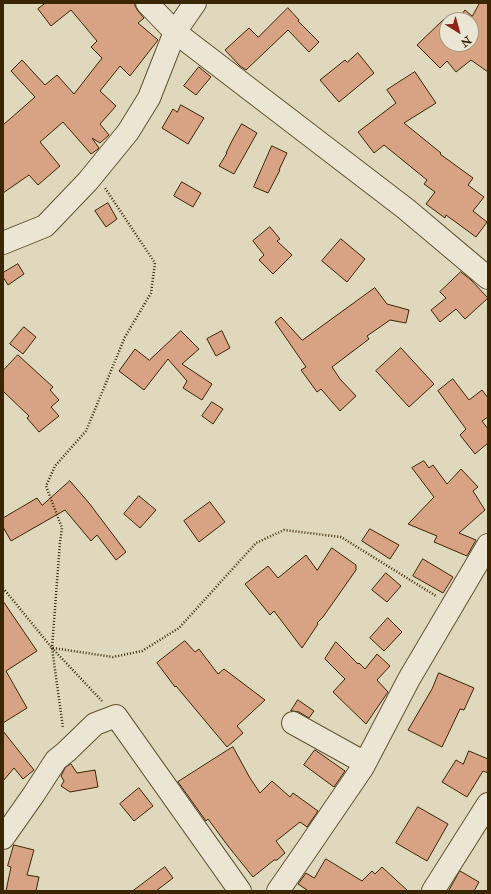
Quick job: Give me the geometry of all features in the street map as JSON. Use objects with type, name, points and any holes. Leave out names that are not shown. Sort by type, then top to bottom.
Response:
[{"type":"street","points":[[147,3],[175,32],[406,209],[488,278]]},
{"type":"street","points":[[3,243],[45,226],[88,181],[128,132],[149,98],[175,32],[195,3]]},
{"type":"street","points":[[278,891],[365,763],[409,678],[488,545]]},
{"type":"street","points":[[3,838],[56,760],[95,724],[116,716],[240,891]]},
{"type":"street","points":[[293,724],[365,763]]},
{"type":"street","points":[[432,891],[488,804]]},
{"type":"path","points":[[66,752],[52,648],[62,528],[46,486],[55,466],[86,431],[125,337],[151,293],[155,263],[94,173]]},
{"type":"path","points":[[52,648],[113,656],[142,651],[178,628],[256,543],[284,530],[340,537],[452,606]]},
{"type":"path","points":[[3,588],[52,648],[116,716]]},
{"type":"building","points":[[46,3],[135,3],[138,11],[144,18],[138,23],[158,40],[130,76],[120,66],[100,91],[116,106],[100,124],[109,135],[100,143],[92,138],[99,148],[98,149],[91,154],[63,122],[40,142],[60,166],[38,185],[29,175],[3,193],[3,125],[35,97],[11,71],[22,60],[45,85],[57,75],[74,94],[102,58],[91,47],[97,41],[71,10],[51,26],[38,9]]},
{"type":"building","points":[[480,3],[488,3],[488,72],[471,60],[456,72],[447,61],[440,68],[417,45],[439,24],[439,52],[479,52],[479,12],[474,12]]},
{"type":"building","points":[[288,8],[299,20],[298,21],[319,42],[309,52],[288,30],[246,70],[240,66],[225,50],[249,28],[258,37]]},
{"type":"building","points":[[358,53],[374,73],[339,102],[320,80],[345,60],[347,62]]},
{"type":"building","points":[[199,67],[211,77],[196,95],[184,86]]},
{"type":"building","points":[[415,72],[436,103],[404,123],[441,153],[440,154],[473,178],[468,185],[484,197],[473,211],[487,222],[476,237],[446,215],[445,218],[426,204],[435,192],[424,184],[427,180],[384,145],[374,153],[358,132],[396,103],[387,90]]},
{"type":"building","points":[[181,105],[204,118],[188,144],[162,128],[173,109],[177,112]]},
{"type":"building","points":[[242,124],[257,133],[234,174],[219,166]]},
{"type":"building","points":[[272,146],[287,153],[268,193],[254,187]]},
{"type":"building","points":[[182,182],[201,193],[193,207],[174,196]]},
{"type":"building","points":[[108,203],[117,219],[106,227],[95,211]]},
{"type":"building","points":[[270,227],[280,239],[277,241],[292,255],[273,274],[259,260],[264,255],[253,241]]},
{"type":"building","points":[[341,239],[365,259],[347,282],[322,261]]},
{"type":"building","points":[[18,264],[24,274],[8,285],[3,277],[3,273]]},
{"type":"building","points":[[461,272],[488,298],[465,319],[456,309],[440,322],[431,310],[446,298],[440,292]]},
{"type":"building","points":[[375,288],[387,304],[409,310],[406,323],[390,320],[367,336],[369,339],[332,367],[340,379],[356,396],[340,411],[321,389],[317,392],[301,370],[306,367],[275,322],[281,317],[302,340]]},
{"type":"building","points":[[24,327],[36,337],[23,354],[10,344]]},
{"type":"building","points":[[181,331],[199,349],[182,364],[212,384],[202,400],[183,388],[187,381],[168,359],[144,390],[119,371],[135,349],[149,360]]},
{"type":"building","points":[[222,331],[230,348],[216,356],[207,339]]},
{"type":"building","points":[[401,348],[434,384],[409,407],[376,371]]},
{"type":"building","points":[[18,355],[53,387],[50,390],[59,400],[51,407],[59,416],[39,432],[27,418],[29,416],[3,391],[3,371]]},
{"type":"building","points":[[453,379],[469,400],[482,390],[488,398],[488,417],[482,421],[488,429],[488,443],[475,454],[460,435],[466,429],[438,391]]},
{"type":"building","points":[[212,402],[223,409],[213,424],[202,416]]},
{"type":"building","points":[[424,461],[429,468],[433,465],[447,484],[461,469],[478,487],[473,491],[485,510],[459,533],[476,540],[467,556],[434,542],[437,536],[408,524],[434,497],[412,468]]},
{"type":"building","points":[[70,481],[89,503],[126,552],[116,560],[97,535],[91,541],[65,510],[11,541],[3,527],[3,518],[37,498],[42,505]]},
{"type":"building","points":[[139,496],[156,510],[140,528],[124,514]]},
{"type":"building","points":[[210,502],[225,522],[199,542],[184,521]]},
{"type":"building","points":[[370,529],[399,545],[390,559],[362,541]]},
{"type":"building","points":[[332,548],[356,565],[356,570],[323,617],[317,623],[318,624],[302,648],[274,611],[270,615],[245,584],[268,566],[278,578],[306,555],[317,570]]},
{"type":"building","points":[[423,559],[453,577],[443,593],[413,576]]},
{"type":"building","points":[[386,573],[401,586],[387,602],[372,590]]},
{"type":"building","points":[[3,601],[37,651],[6,671],[27,708],[3,723]]},
{"type":"building","points":[[388,618],[402,632],[384,651],[370,638]]},
{"type":"building","points":[[185,641],[195,652],[199,649],[218,674],[224,669],[265,700],[237,726],[243,733],[227,747],[176,686],[175,687],[157,663]]},
{"type":"building","points":[[336,642],[365,669],[377,654],[390,666],[377,680],[388,692],[366,724],[333,692],[345,679],[325,659]]},
{"type":"building","points":[[439,673],[474,688],[464,710],[460,709],[442,747],[408,730],[432,689]]},
{"type":"building","points":[[298,700],[314,711],[309,718],[299,712],[291,711]]},
{"type":"building","points":[[3,731],[34,770],[23,779],[14,768],[3,781]]},
{"type":"building","points":[[233,747],[260,793],[272,781],[290,797],[293,793],[318,811],[307,827],[300,822],[276,841],[285,853],[253,877],[208,819],[206,821],[178,782]]},
{"type":"building","points":[[315,750],[345,771],[334,787],[304,765]]},
{"type":"building","points":[[469,751],[488,759],[488,773],[483,771],[467,797],[442,782],[456,760],[463,764]]},
{"type":"building","points":[[71,764],[77,773],[95,770],[98,787],[70,792],[61,786],[64,781],[61,776],[65,768]]},
{"type":"building","points":[[139,788],[153,806],[134,821],[120,804]]},
{"type":"building","points":[[418,807],[448,824],[427,861],[396,843]]},
{"type":"building","points":[[14,845],[34,850],[27,875],[39,877],[36,891],[6,891],[11,867],[8,866]]},
{"type":"building","points":[[326,859],[362,881],[372,871],[375,874],[382,867],[408,891],[306,891],[307,890],[298,884],[306,873],[314,878]]},
{"type":"building","points":[[165,867],[173,878],[156,891],[133,891]]},
{"type":"building","points":[[460,871],[479,882],[474,891],[449,891]]}]
